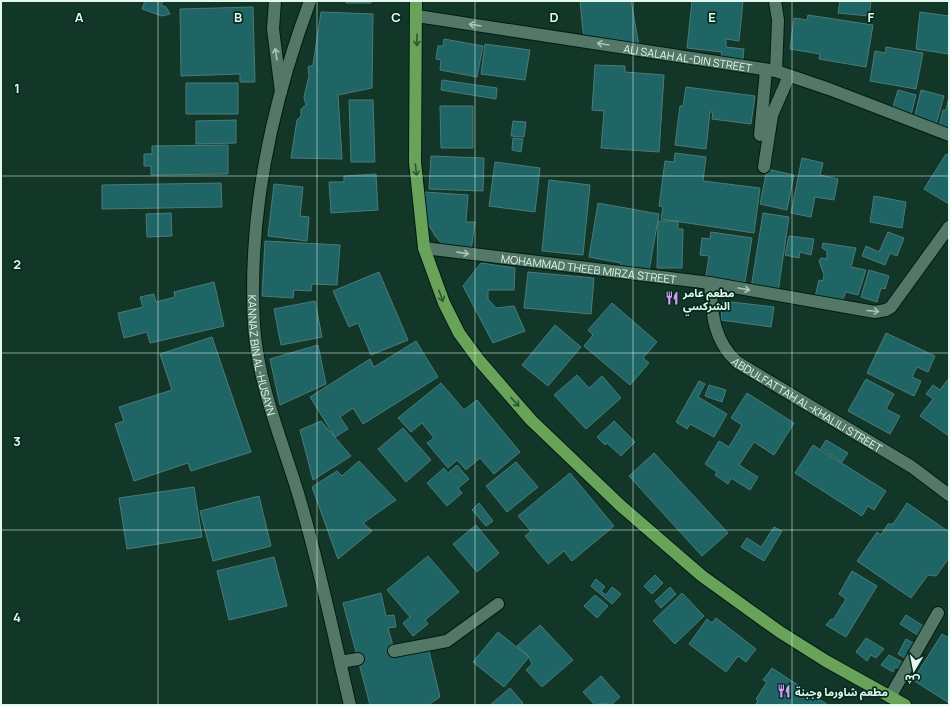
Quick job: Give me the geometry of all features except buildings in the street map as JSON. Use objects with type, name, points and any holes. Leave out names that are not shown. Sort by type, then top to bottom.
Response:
[{"type":"main road","points":[[416,1],[415,162],[424,248],[444,303],[459,333],[500,386],[531,420],[627,511],[702,576],[780,632],[905,705]]},
{"type":"street","points":[[275,1],[273,29],[281,93]]},
{"type":"street","name":"KANNAZ BIN AL-HUSAYN","points":[[310,1],[294,46],[281,93],[258,209],[254,259],[254,325],[262,373],[271,412],[309,530],[350,705]]},
{"type":"street","points":[[760,135],[778,20],[775,1]]},
{"type":"street","name":"ALI SALAH AL-DIN STREET","points":[[417,16],[739,64],[771,71],[790,76],[949,134]]},
{"type":"street","points":[[764,167],[772,115],[790,76]]},
{"type":"street","name":"MOHAMMAD THEEB MIRZA STREET","points":[[424,248],[710,283],[875,312],[886,310],[894,302],[946,239],[949,226]]},
{"type":"street","name":"ABDULFATTAH AL-KHALILI STREET","points":[[710,283],[712,317],[717,334],[725,348],[737,362],[889,452],[912,467],[949,495]]},
{"type":"street","points":[[394,651],[447,641],[498,604]]},
{"type":"street","points":[[890,697],[938,613]]},
{"type":"street","points":[[340,662],[358,659]]},
{"type":"place","name":"مطعم عامر الشركسي","points":[[672,298]]},
{"type":"place","name":"مطعم شاورما وجبنة","points":[[784,691]]}]
